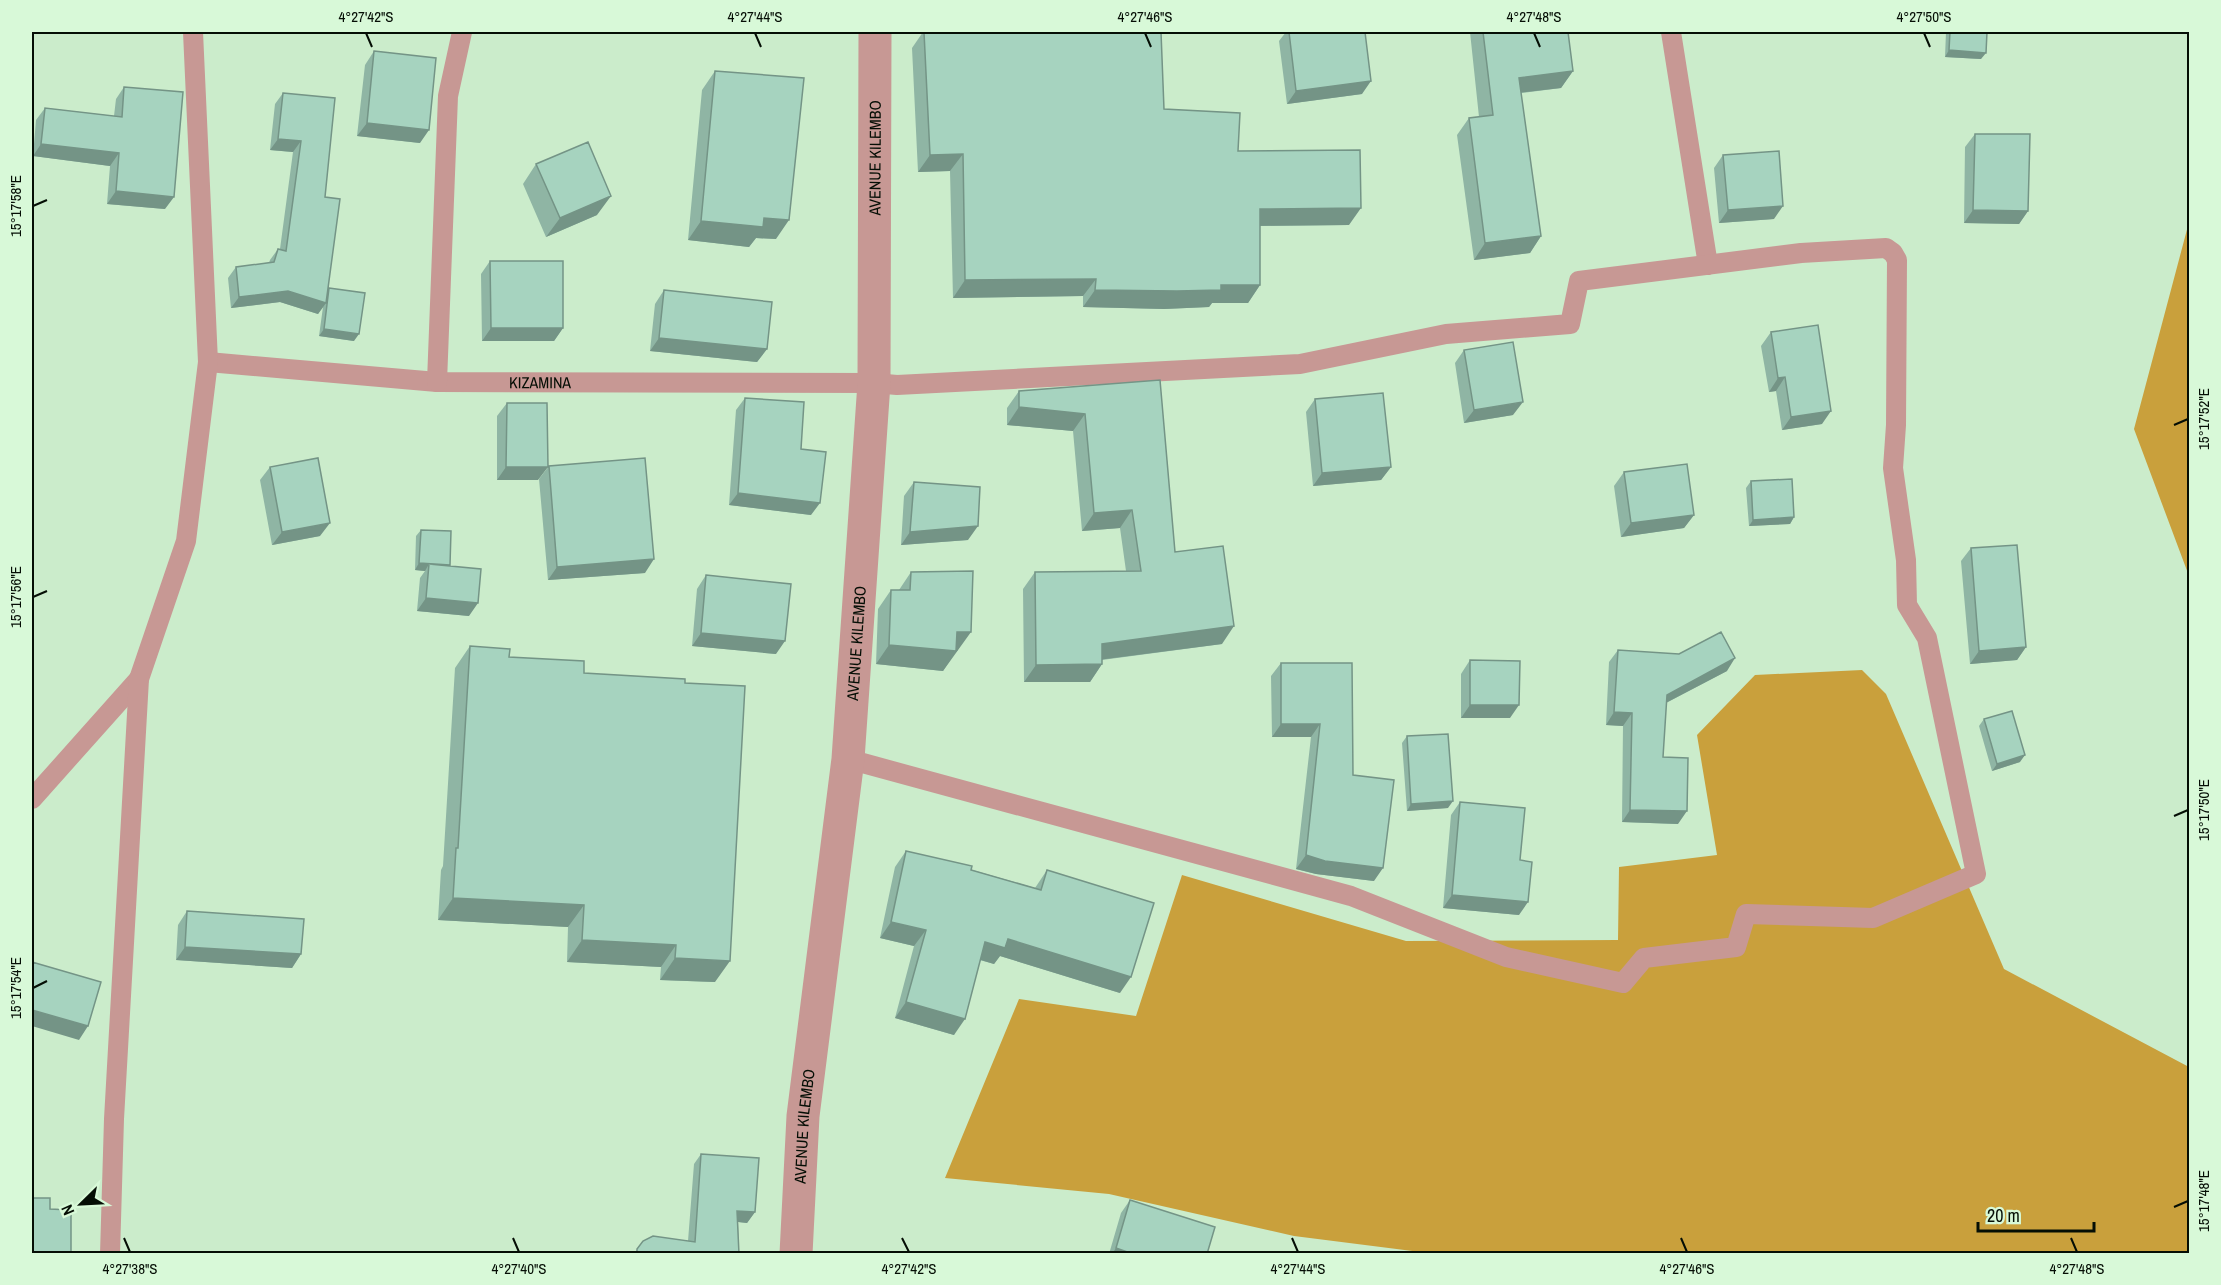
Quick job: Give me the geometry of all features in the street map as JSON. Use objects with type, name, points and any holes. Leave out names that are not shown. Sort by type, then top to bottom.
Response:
[{"type":"street","name":"AVENUE KILEMBO","points":[[796,1254],[803,1116],[848,759],[874,383],[875,32]]},
{"type":"lane","points":[[110,1254],[114,1119],[139,679],[186,541],[208,362],[193,32]]},
{"type":"lane","points":[[437,382],[448,96],[462,32]]},
{"type":"lane","points":[[848,759],[1351,896],[1506,957],[1623,983],[1644,958],[1736,946],[1746,914],[1874,918],[1976,874],[1927,638],[1907,605],[1906,560],[1893,468],[1896,425],[1897,261],[1893,252],[1886,248],[1801,253],[1708,265],[1671,32]]},
{"type":"lane","name":"KIZAMINA","points":[[208,362],[437,382],[874,383],[897,385],[1300,364],[1446,334],[1570,324],[1579,280],[1708,265]]},
{"type":"lane","points":[[32,800],[139,679]]},
{"type":"shaded area","points":[[2189,222],[2189,576],[2134,429]]},
{"type":"shaded area","points":[[1862,670],[1886,694],[2004,969],[2189,1067],[2189,1253],[1436,1254],[1294,1236],[1109,1194],[945,1178],[1019,999],[1136,1016],[1182,875],[1406,941],[1618,940],[1619,867],[1717,855],[1697,735],[1755,675]]},
{"type":"building","points":[[924,32],[1161,32],[1164,109],[1240,113],[1238,151],[1360,150],[1361,208],[1260,209],[1260,285],[1221,285],[1221,290],[1095,290],[1096,279],[965,280],[963,154],[930,155]]},
{"type":"building","points":[[1289,32],[1365,32],[1371,81],[1296,91]]},
{"type":"building","points":[[1483,32],[1568,32],[1573,71],[1519,78],[1541,236],[1485,243],[1469,118],[1493,115]]},
{"type":"building","points":[[1950,32],[1987,32],[1986,53],[1949,50]]},
{"type":"building","points":[[374,51],[436,58],[429,130],[367,123]]},
{"type":"building","points":[[715,71],[804,78],[789,220],[764,218],[763,227],[701,221]]},
{"type":"building","points":[[124,87],[183,92],[174,197],[116,191],[119,153],[41,144],[45,108],[122,117]]},
{"type":"building","points":[[283,93],[335,98],[325,197],[340,199],[326,303],[288,291],[239,297],[236,267],[274,262],[278,249],[286,251],[301,141],[278,139]]},
{"type":"building","points":[[1975,134],[2030,134],[2028,211],[1973,210]]},
{"type":"building","points":[[588,142],[611,196],[560,218],[536,164]]},
{"type":"building","points":[[1779,151],[1783,206],[1728,210],[1723,155]]},
{"type":"building","points":[[490,261],[563,261],[563,328],[491,328]]},
{"type":"building","points":[[329,288],[365,293],[359,334],[324,329]]},
{"type":"building","points":[[664,290],[772,302],[767,349],[659,338]]},
{"type":"building","points":[[1818,325],[1831,411],[1791,417],[1785,377],[1778,378],[1771,332]]},
{"type":"building","points":[[1513,342],[1523,402],[1474,410],[1464,350]]},
{"type":"building","points":[[1160,380],[1175,552],[1223,546],[1234,626],[1102,644],[1102,664],[1036,665],[1035,572],[1141,571],[1132,510],[1094,513],[1085,414],[1019,407],[1019,391]]},
{"type":"building","points":[[1383,393],[1391,467],[1322,473],[1315,399]]},
{"type":"building","points":[[745,398],[804,402],[801,449],[826,452],[820,503],[738,493]]},
{"type":"building","points":[[507,403],[547,403],[548,467],[506,467]]},
{"type":"building","points":[[318,458],[330,523],[282,532],[270,467]]},
{"type":"building","points":[[645,458],[654,559],[557,567],[549,466]]},
{"type":"building","points":[[1687,464],[1694,515],[1631,523],[1624,472]]},
{"type":"building","points":[[1792,479],[1794,517],[1753,520],[1751,481]]},
{"type":"building","points":[[914,482],[980,487],[978,526],[910,532]]},
{"type":"building","points":[[421,530],[451,531],[450,565],[419,563]]},
{"type":"building","points":[[2017,545],[2026,647],[1979,651],[1971,548]]},
{"type":"building","points":[[429,564],[481,569],[478,603],[426,598]]},
{"type":"building","points":[[973,571],[971,632],[957,632],[956,651],[889,645],[891,590],[910,590],[911,572]]},
{"type":"building","points":[[706,575],[791,584],[785,641],[701,633]]},
{"type":"building","points":[[1721,632],[1735,658],[1667,695],[1663,757],[1688,758],[1687,811],[1630,810],[1632,713],[1614,712],[1618,650],[1679,654]]},
{"type":"building","points":[[470,646],[510,649],[509,657],[584,661],[584,673],[685,679],[685,683],[745,686],[730,961],[675,958],[676,945],[582,940],[584,905],[453,898]]},
{"type":"building","points":[[1470,660],[1520,661],[1519,705],[1470,705]]},
{"type":"building","points":[[1281,663],[1352,663],[1353,775],[1394,780],[1383,868],[1325,861],[1306,855],[1320,724],[1281,724]]},
{"type":"building","points":[[2012,711],[2025,755],[1997,764],[1984,719]]},
{"type":"building","points":[[1448,734],[1453,801],[1411,804],[1407,736]]},
{"type":"building","points":[[1460,802],[1525,808],[1520,860],[1532,862],[1528,902],[1452,895]]},
{"type":"building","points":[[906,851],[972,866],[971,870],[1041,890],[1047,870],[1154,903],[1131,977],[1008,939],[1005,948],[985,942],[965,1019],[906,1002],[926,930],[891,922]]},
{"type":"building","points":[[187,911],[304,919],[301,954],[185,947]]},
{"type":"building","points":[[32,962],[101,982],[88,1026],[32,1010]]},
{"type":"building","points":[[701,1154],[759,1158],[755,1212],[737,1211],[739,1254],[637,1254],[637,1249],[643,1241],[653,1236],[695,1242]]},
{"type":"building","points":[[32,1198],[50,1198],[50,1209],[71,1210],[71,1254],[32,1254]]},
{"type":"building","points":[[1130,1200],[1215,1227],[1207,1254],[1133,1254],[1116,1248]]}]
